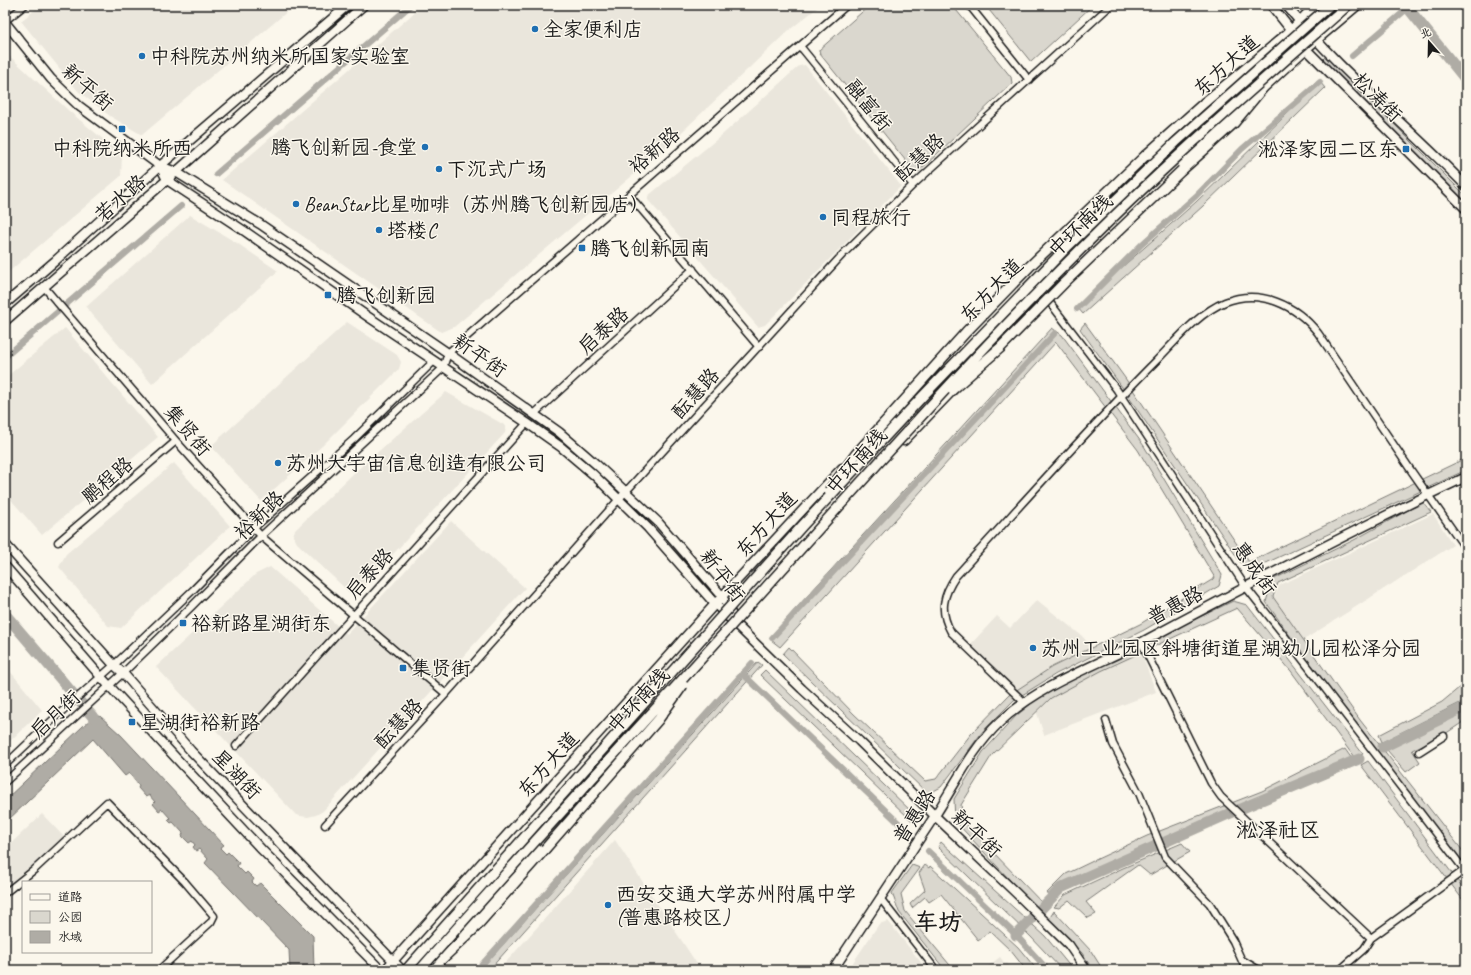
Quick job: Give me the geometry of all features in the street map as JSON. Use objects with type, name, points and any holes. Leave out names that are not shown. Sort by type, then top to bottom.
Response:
[{"type":"highway","name":"中环南线","points":[[406,970],[803,525],[923,396],[1067,247],[1176,142],[1330,5]]},
{"type":"highway","name":"中环南线","points":[[420,970],[626,740],[914,423],[1075,254],[1185,150],[1348,5]]},
{"type":"highway","points":[[803,525],[856,454],[966,332],[1029,267],[1146,155],[1204,103],[1249,66]]},
{"type":"highway","points":[[914,423],[1000,348],[1064,283],[1182,170],[1234,123],[1262,89]]},
{"type":"highway","points":[[441,960],[474,929],[658,720],[708,651]]},
{"type":"main road","name":"若水路","points":[[5,304],[160,166],[348,5]]},
{"type":"main road","name":"若水路","points":[[5,321],[364,5]]},
{"type":"main road","name":"松涛街","points":[[1271,5],[1306,49],[1466,209]]},
{"type":"main road","name":"松涛街","points":[[1286,5],[1299,22],[1331,56],[1466,186]]},
{"type":"main road","name":"东方大道","points":[[385,970],[714,604],[806,505],[1029,275],[1129,178],[1249,66],[1291,30],[1315,5]]},
{"type":"main road","points":[[432,970],[737,624],[908,437],[1045,295],[1154,190],[1306,49],[1358,5]]},
{"type":"main road","name":"新平街","points":[[5,21],[51,79],[80,106],[160,166],[176,172],[260,224],[448,353],[559,432],[627,492],[658,522],[722,596],[737,624]]},
{"type":"main road","name":"新平街","points":[[160,166],[167,180],[527,423],[560,447],[594,475],[648,528],[714,604],[737,624],[802,689],[859,741],[1069,945],[1086,970]]},
{"type":"main road","name":"裕新路","points":[[434,361],[448,353]]},
{"type":"main road","name":"普惠路","points":[[833,970],[935,816],[980,744],[999,723],[1024,702],[1048,687],[1141,642],[1245,586],[1466,477]]},
{"type":"main road","name":"星湖街","points":[[5,544],[114,665],[123,673],[191,751],[402,970]]},
{"type":"main road","name":"星湖街","points":[[5,566],[101,677],[262,850],[381,970]]},
{"type":"street","points":[[5,21],[25,5]]},
{"type":"street","name":"裕新路","points":[[448,353],[847,5]]},
{"type":"street","points":[[968,5],[1029,80]]},
{"type":"street","name":"酝慧路","points":[[325,825],[446,694],[619,500],[844,252],[913,184],[1111,5]]},
{"type":"street","name":"融富街","points":[[800,46],[913,184]]},
{"type":"street","points":[[629,195],[759,347]]},
{"type":"street","name":"启泰路","points":[[534,414],[693,269]]},
{"type":"street","name":"惠成街","points":[[1029,275],[1121,396],[1245,586],[1284,634],[1466,871]]},
{"type":"street","name":"集贤街","points":[[44,287],[176,441],[261,536],[446,694]]},
{"type":"street","points":[[1024,702],[951,632],[945,619],[945,596],[956,576],[1121,396],[1208,311],[1224,302],[1239,298],[1262,298],[1275,300],[1297,311],[1318,333],[1466,549]]},
{"type":"street","points":[[444,368],[448,353]]},
{"type":"street","name":"裕新路","points":[[101,677],[193,590],[254,528],[354,439],[434,361]]},
{"type":"street","name":"裕新路","points":[[110,686],[261,536],[444,368]]},
{"type":"street","name":"启泰路","points":[[236,746],[527,423]]},
{"type":"street","name":"鹏程路","points":[[58,542],[176,441]]},
{"type":"street","points":[[1141,642],[1211,783],[1221,797],[1371,938]]},
{"type":"street","name":"启月街","points":[[5,765],[101,677]]},
{"type":"street","name":"启月街","points":[[5,782],[110,686]]},
{"type":"street","points":[[1106,720],[1113,744],[1139,793],[1165,857],[1210,904],[1233,942],[1246,970]]},
{"type":"street","points":[[1419,752],[1444,736]]},
{"type":"street","points":[[5,893],[34,870],[107,802],[185,882],[214,916],[211,922],[160,970]]},
{"type":"street","points":[[1340,970],[1364,949],[1371,938],[1466,871]]},
{"type":"street","points":[[880,898],[936,970]]},
{"type":"street","points":[[1242,960],[1259,970]]},
{"type":"shaded area","name":"中科院苏州纳米所国家实验室","points":[[41,5],[295,5],[142,135],[110,116],[78,91],[21,21]]},
{"type":"shaded area","points":[[423,5],[821,5],[788,31],[665,148],[454,327],[441,332],[222,180]]},
{"type":"shaded area","points":[[5,52],[69,111],[122,155],[121,176],[5,275]]},
{"type":"shaded area","points":[[805,65],[901,186],[765,325],[758,327],[648,200],[648,196],[722,135],[799,66]]},
{"type":"shaded area","points":[[190,215],[237,243],[278,271],[152,384],[86,307]]},
{"type":"shaded area","points":[[347,322],[397,355],[401,362],[399,369],[322,446],[261,501],[211,446]]},
{"type":"shaded area","points":[[65,328],[158,437],[42,535],[5,493],[5,378]]},
{"type":"shaded area","points":[[446,392],[506,426],[505,433],[359,591],[350,593],[297,543],[293,535],[295,530],[355,472]]},
{"type":"shaded area","points":[[174,463],[230,526],[121,628],[108,626],[59,567],[66,554]]},
{"type":"shaded area","points":[[1433,514],[1453,545],[1299,643],[1271,603],[1280,585]]},
{"type":"shaded area","points":[[451,521],[525,588],[323,811],[308,817],[295,814],[156,667],[256,574],[270,567],[347,634]]},
{"type":"shaded area","name":"苏州工业园区斜塘街道星湖幼儿园松泽分园","points":[[1037,600],[1082,636],[1095,651],[1018,692],[970,645],[997,616],[1010,628]]},
{"type":"shaded area","points":[[1140,650],[1156,692],[1044,735],[1035,707],[1060,690]]},
{"type":"shaded area","points":[[5,665],[42,710],[5,746]]},
{"type":"shaded area","points":[[42,814],[66,839],[5,893],[5,849]]},
{"type":"shaded area","name":"西安交通大学苏州附属中学 (普惠路校区)","points":[[615,840],[701,970],[499,970]]},
{"type":"shaded area","points":[[888,921],[927,970],[848,970],[879,924]]},
{"type":"shaded area","points":[[1000,957],[1012,970],[983,970]]},
{"type":"green space","points":[[870,5],[952,5],[1011,77],[1012,83],[918,172],[914,171],[820,54],[819,50]]},
{"type":"green space","points":[[985,5],[1093,5],[1031,62]]},
{"type":"green space","points":[[1326,56],[1466,196],[1466,206],[1322,60]]},
{"type":"green space","points":[[1320,82],[1325,88],[1203,206],[1083,314],[1077,307],[1196,202]]},
{"type":"green space","points":[[1085,323],[1125,378],[1249,562],[1466,458],[1466,470],[1251,570],[1241,563],[1122,387],[1080,329]]},
{"type":"green space","points":[[1052,328],[1062,335],[1144,446],[1222,575],[1219,586],[1144,630],[1056,674],[1014,700],[983,731],[941,787],[928,794],[783,654],[789,647],[854,714],[925,781],[936,779],[971,734],[1009,695],[1052,667],[1140,624],[1215,578],[1138,450],[1056,342],[780,647],[771,640],[789,616]]},
{"type":"green space","points":[[1423,502],[1431,512],[1278,583],[1273,597],[1360,720],[1466,855],[1466,866],[1347,716],[1266,602],[1272,580],[1354,540]]},
{"type":"green space","points":[[1233,601],[1247,605],[1363,754],[1354,757],[1291,671],[1237,608],[1101,671],[1051,698],[992,755],[961,805],[964,822],[1045,906],[1040,911],[955,821],[954,799],[983,752],[1016,716],[1043,694]]},
{"type":"green space","points":[[758,662],[762,665],[489,970],[480,970]]},
{"type":"green space","points":[[765,670],[914,814],[912,821],[760,675]]},
{"type":"green space","points":[[1466,682],[1466,700],[1382,742],[1379,735],[1442,702]]},
{"type":"green space","points":[[1466,710],[1466,720],[1445,734],[1412,750],[1420,762],[1406,772],[1387,750]]},
{"type":"green space","points":[[1345,749],[1352,759],[1067,885],[1053,898],[1047,893],[1066,874],[1147,836],[1262,791]]},
{"type":"green space","points":[[1368,761],[1466,892],[1466,904],[1361,765]]},
{"type":"green space","points":[[941,842],[1045,936],[1073,970],[1062,970],[1031,937],[938,847]]},
{"type":"green space","points":[[1182,843],[1190,852],[1150,875],[1138,865],[1086,902],[1096,914],[1088,918],[1069,900],[1059,908],[1054,907],[1065,895]]},
{"type":"green space","points":[[912,865],[920,868],[901,894],[905,911],[954,970],[945,970],[899,912],[892,893]]},
{"type":"green space","points":[[925,865],[929,868],[930,866],[1018,947],[1037,970],[1026,970],[1011,951],[990,931],[978,940],[941,894],[929,902],[925,897],[912,908],[910,904],[925,890],[919,873]]},
{"type":"green space","points":[[1054,911],[1091,951],[1103,970],[1093,970],[1082,953],[1049,919]]},
{"type":"water","points":[[100,716],[121,735],[224,845],[220,848],[226,854],[228,852],[239,863],[237,866],[245,874],[247,872],[254,879],[252,882],[256,886],[260,883],[313,936],[314,970],[290,970],[289,950],[205,863],[208,859],[199,849],[196,851],[193,847],[195,845],[192,841],[189,843],[182,836],[183,833],[173,822],[171,823],[168,820],[170,818],[162,809],[159,811],[153,804],[155,802],[149,795],[146,797],[138,788],[139,786],[129,773],[125,776],[93,739],[5,823],[5,800],[93,717]]},
{"type":"waterway","points":[[216,174],[411,5]]},
{"type":"waterway","points":[[1352,56],[1408,8]]},
{"type":"waterway","points":[[1408,8],[1466,80]]},
{"type":"waterway","points":[[1077,309],[1141,245],[1196,196],[1242,149],[1320,82]]},
{"type":"waterway","points":[[5,357],[181,206]]},
{"type":"waterway","points":[[772,638],[1055,333]]},
{"type":"waterway","points":[[5,614],[93,717]]},
{"type":"waterway","points":[[477,970],[752,663]]},
{"type":"waterway","points":[[743,674],[906,830]]},
{"type":"waterway","points":[[1383,747],[1463,708],[1466,705]]},
{"type":"waterway","points":[[1016,935],[1061,888],[1226,815],[1359,759]]},
{"type":"waterway","points":[[928,851],[1016,935],[1048,970]]},
{"type":"place","name":"全家便利店","points":[[535,29]]},
{"type":"place","name":"中科院苏州纳米所国家实验室","points":[[142,56]]},
{"type":"place","name":"中科院纳米所西","points":[[122,129]]},
{"type":"place","name":"腾飞创新园-食堂","points":[[425,147]]},
{"type":"place","name":"淞泽家园二区东","points":[[1406,149]]},
{"type":"place","name":"下沉式广场","points":[[439,169]]},
{"type":"place","name":"BeanStar比星咖啡（苏州腾飞创新园店）","points":[[296,204]]},
{"type":"place","name":"同程旅行","points":[[823,217]]},
{"type":"place","name":"塔楼C","points":[[379,230]]},
{"type":"place","name":"腾飞创新园南","points":[[582,248]]},
{"type":"place","name":"腾飞创新园","points":[[328,295]]},
{"type":"place","name":"苏州大宇宙信息创造有限公司","points":[[278,463]]},
{"type":"place","name":"裕新路星湖街东","points":[[183,623]]},
{"type":"place","name":"苏州工业园区斜塘街道星湖幼儿园松泽分园","points":[[1033,648]]},
{"type":"place","name":"集贤街","points":[[403,668]]},
{"type":"place","name":"星湖街裕新路","points":[[132,722]]},
{"type":"place","name":"西安交通大学苏州附属中学 (普惠路校区)","points":[[608,905]]},
{"type":"district","name":"淞泽社区","points":[[1278,830]]},
{"type":"district","name":"车坊","points":[[938,922]]}]
